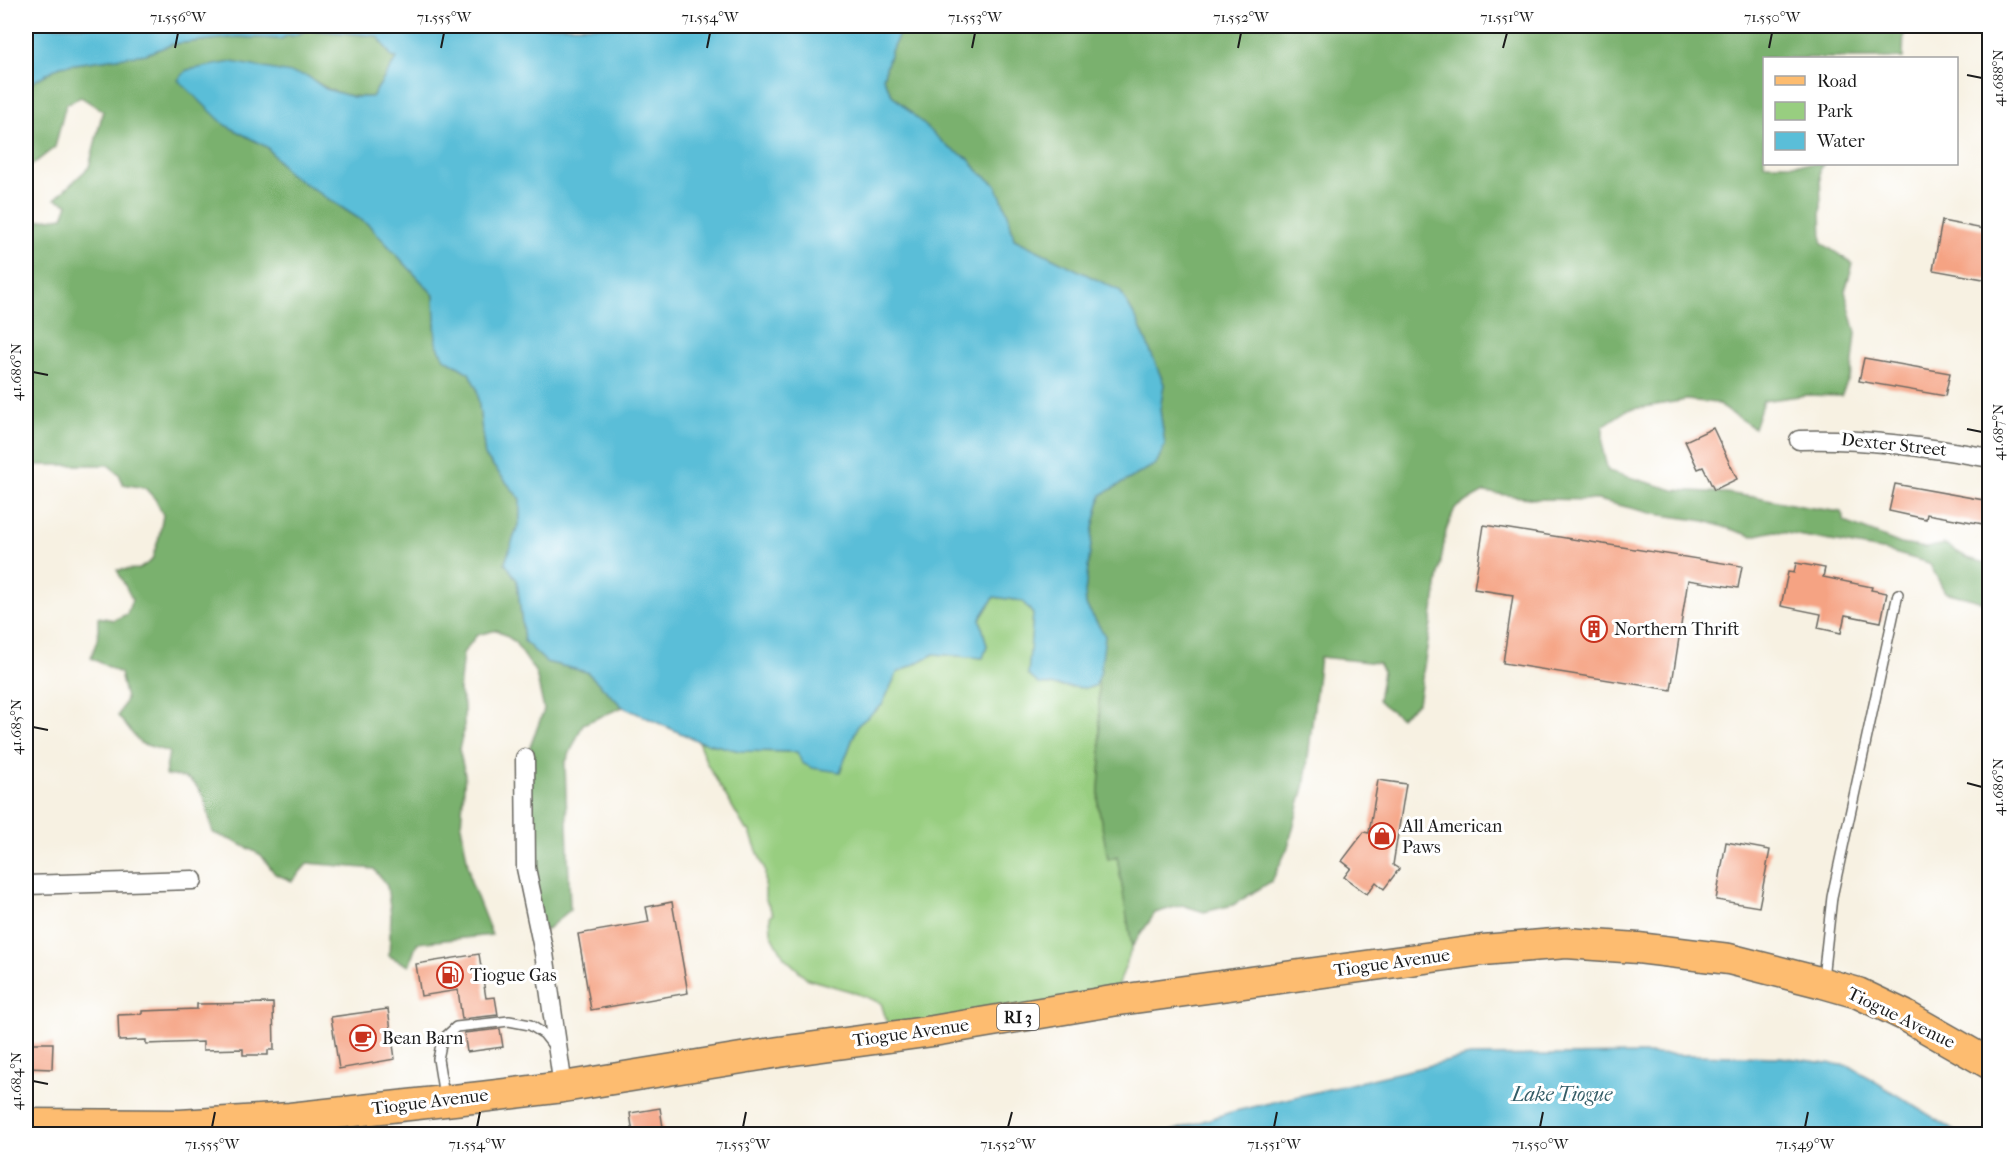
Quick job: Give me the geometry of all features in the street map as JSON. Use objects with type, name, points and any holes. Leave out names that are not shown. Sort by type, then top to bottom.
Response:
[{"type":"main road","name":"Tiogue Avenue","points":[[26,1124],[180,1130],[445,1101],[562,1087],[771,1053],[933,1031],[1112,1001],[1483,950],[1566,943],[1638,948],[1729,959],[1858,993],[1904,1015],[1989,1064]]},
{"type":"street","name":"Dexter Street","points":[[1799,440],[1839,439],[1944,450],[1989,458]]},
{"type":"street","points":[[525,758],[526,867],[544,953],[562,1087]]},
{"type":"street","points":[[26,885],[193,880]]},
{"type":"lane","points":[[1823,983],[1832,897],[1898,594]]},
{"type":"lane","points":[[445,1101],[438,1059],[442,1040],[456,1027],[509,1021],[530,1025],[544,1034],[558,1052]]},
{"type":"green space","points":[[903,26],[1904,26],[1903,57],[1763,57],[1763,165],[1823,165],[1820,170],[1822,243],[1853,264],[1845,291],[1856,333],[1852,372],[1841,396],[1806,395],[1763,401],[1754,428],[1716,403],[1686,400],[1627,410],[1603,426],[1603,452],[1608,471],[1674,490],[1753,496],[1841,512],[1845,522],[1901,544],[1926,548],[1944,544],[1968,558],[1989,564],[1989,606],[1984,602],[1945,592],[1929,563],[1887,551],[1775,531],[1752,536],[1705,521],[1655,514],[1598,500],[1536,499],[1484,492],[1455,508],[1446,531],[1418,703],[1400,717],[1378,701],[1383,671],[1378,663],[1320,657],[1305,783],[1288,847],[1272,881],[1233,905],[1204,912],[1182,905],[1155,913],[1132,947],[1117,856],[1108,859],[1098,805],[1101,759],[1098,678],[1105,636],[1086,605],[1085,592],[1093,528],[1101,495],[1156,464],[1165,445],[1160,409],[1164,384],[1138,322],[1120,291],[1014,239],[1008,214],[996,185],[978,171],[968,158],[949,149],[892,95],[883,78],[891,51]]},
{"type":"green space","points":[[308,30],[378,36],[391,56],[397,58],[372,97],[337,92],[307,76],[225,125],[267,147],[288,173],[369,225],[434,295],[436,342],[444,358],[469,373],[477,389],[485,456],[520,499],[520,519],[505,563],[517,580],[524,641],[546,662],[587,672],[623,707],[583,724],[565,764],[570,910],[545,931],[537,911],[526,757],[544,710],[536,673],[514,641],[497,630],[477,635],[463,653],[459,691],[464,705],[464,730],[459,749],[465,774],[461,825],[471,882],[492,935],[417,943],[409,966],[389,956],[391,915],[387,886],[374,869],[308,863],[292,881],[275,874],[261,855],[213,833],[205,802],[198,787],[185,778],[165,775],[169,752],[140,743],[118,716],[126,699],[120,673],[91,658],[98,637],[98,617],[114,620],[127,614],[132,599],[117,570],[139,569],[152,560],[163,515],[155,499],[145,488],[123,484],[119,474],[108,465],[26,465],[26,222],[63,217],[68,204],[55,199],[89,167],[103,111],[81,97],[66,104],[55,147],[32,165],[26,162],[26,86],[60,66],[146,54],[173,44],[238,37],[281,39]]},
{"type":"green space","points":[[994,597],[1022,601],[1033,614],[1029,675],[1039,684],[1085,688],[1095,686],[1099,679],[1101,759],[1098,805],[1109,859],[1117,855],[1132,947],[1119,984],[1119,996],[890,1032],[881,1003],[808,979],[784,957],[771,933],[770,916],[773,914],[765,898],[765,871],[749,830],[746,830],[707,764],[698,741],[740,751],[798,752],[840,772],[858,725],[882,705],[897,673],[934,654],[983,658],[987,646],[980,619]]},
{"type":"water","points":[[26,26],[903,26],[891,51],[883,78],[892,95],[949,148],[968,158],[978,171],[996,185],[1008,214],[1014,239],[1120,291],[1138,322],[1164,384],[1160,410],[1165,445],[1156,464],[1101,495],[1093,528],[1085,592],[1086,605],[1105,636],[1100,674],[1095,686],[1085,688],[1039,684],[1028,675],[1033,614],[1022,601],[994,597],[980,619],[987,646],[983,658],[934,654],[897,673],[882,705],[858,725],[840,772],[812,768],[802,763],[797,752],[740,751],[698,741],[623,707],[587,672],[546,662],[524,641],[517,580],[505,563],[520,519],[520,499],[485,456],[477,389],[469,373],[444,358],[436,342],[434,295],[369,225],[288,173],[267,147],[225,125],[178,80],[187,70],[232,62],[307,76],[326,89],[353,97],[372,97],[397,58],[392,57],[378,36],[309,30],[281,39],[238,37],[173,44],[146,54],[60,66],[26,86]]},
{"type":"water","name":"Lake Tiogue","points":[[1647,1054],[1780,1057],[1850,1066],[1960,1134],[1163,1134],[1231,1112],[1470,1056]]},
{"type":"building","points":[[1942,221],[1989,230],[1989,280],[1933,270]]},
{"type":"building","points":[[1864,358],[1950,373],[1945,396],[1859,381]]},
{"type":"building","points":[[1713,428],[1737,479],[1714,490],[1703,467],[1698,469],[1685,441]]},
{"type":"building","points":[[1895,484],[1989,501],[1989,525],[1927,514],[1926,519],[1889,511]]},
{"type":"building","name":"Northern Thrift","points":[[1484,525],[1742,566],[1738,588],[1688,580],[1671,690],[1503,663],[1513,595],[1474,589]]},
{"type":"building","points":[[1796,563],[1825,568],[1823,577],[1872,587],[1871,590],[1887,593],[1881,622],[1845,615],[1841,633],[1818,628],[1821,614],[1781,606],[1788,572],[1794,573]]},
{"type":"building","name":"All American Paws","points":[[1378,780],[1406,784],[1393,865],[1399,869],[1384,889],[1376,882],[1367,894],[1344,877],[1351,868],[1342,861],[1364,832],[1369,833]]},
{"type":"building","points":[[1726,842],[1770,850],[1759,907],[1716,900]]},
{"type":"building","points":[[672,902],[688,993],[591,1010],[578,934],[649,922],[646,907]]},
{"type":"building","name":"Tiogue Gas","points":[[479,954],[486,998],[495,997],[498,1015],[462,1019],[458,990],[421,996],[416,964]]},
{"type":"building","points":[[273,1003],[274,1050],[268,1050],[268,1055],[243,1055],[243,1049],[203,1050],[203,1042],[146,1044],[146,1040],[119,1041],[118,1015],[142,1014],[142,1011],[197,1009],[197,1004]]},
{"type":"building","name":"Bean Barn","points":[[388,1009],[395,1059],[339,1069],[331,1017]]},
{"type":"building","points":[[500,1029],[503,1047],[467,1052],[464,1033]]},
{"type":"building","points":[[27,1043],[53,1043],[52,1069],[27,1068]]},
{"type":"building","points":[[660,1108],[664,1134],[633,1134],[630,1113]]},
{"type":"place","name":"Northern Thrift","points":[[1594,629]]},
{"type":"place","name":"All American Paws","points":[[1382,836]]},
{"type":"place","name":"Tiogue Gas","points":[[450,975]]},
{"type":"place","name":"Bean Barn","points":[[363,1038]]}]
